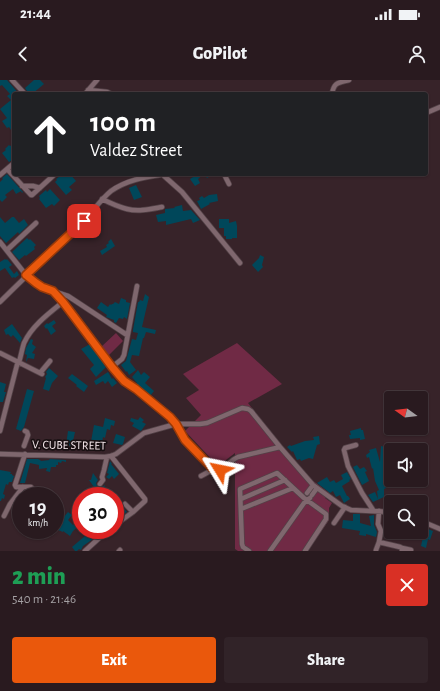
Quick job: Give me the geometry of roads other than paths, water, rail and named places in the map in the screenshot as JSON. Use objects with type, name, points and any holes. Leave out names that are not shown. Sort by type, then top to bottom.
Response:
[{"type":"street","points":[[12,80],[23,92]]},
{"type":"street","points":[[87,92],[97,80]]},
{"type":"street","points":[[332,92],[335,84],[349,80]]},
{"type":"street","points":[[87,92],[107,92]]},
{"type":"street","points":[[428,112],[440,106]]},
{"type":"street","points":[[0,175],[12,165]]},
{"type":"street","points":[[7,169],[12,175]]},
{"type":"street","points":[[13,176],[31,195],[53,176]]},
{"type":"street","points":[[0,302],[26,275],[84,221],[112,191],[135,180],[154,176]]},
{"type":"street","points":[[165,176],[182,192],[240,263]]},
{"type":"street","points":[[225,176],[230,184]]},
{"type":"street","points":[[22,186],[29,185],[40,188]]},
{"type":"street","points":[[102,200],[133,210],[162,207]]},
{"type":"street","points":[[7,250],[36,223]]},
{"type":"street","points":[[0,242],[26,275],[36,283],[42,287],[68,296],[127,335]]},
{"type":"street","points":[[112,367],[122,359],[124,355],[137,286]]},
{"type":"street","points":[[53,291],[124,381],[164,411],[176,424],[185,440],[216,471],[220,470],[233,459],[238,457],[280,447],[315,486],[342,506],[350,510],[384,511]]},
{"type":"street","points":[[0,430],[18,361],[24,344],[44,317],[63,302]]},
{"type":"street","points":[[0,353],[41,373],[50,360]]},
{"type":"street","points":[[0,404],[6,406]]},
{"type":"street","name":"V. CUBE STREET","points":[[0,454],[24,451],[109,456],[116,454],[151,430],[176,424],[200,424],[242,408],[251,411],[280,447]]},
{"type":"street","points":[[16,487],[15,485],[28,435],[25,431]]},
{"type":"street","points":[[356,445],[345,448],[344,450],[348,466],[373,510]]},
{"type":"street","points":[[100,484],[103,480],[102,477],[109,456]]},
{"type":"street","points":[[109,456],[145,499],[133,512],[124,518]]},
{"type":"street","points":[[201,476],[214,469]]},
{"type":"street","points":[[249,551],[243,547],[242,544],[240,490],[241,488],[277,474],[326,514],[326,518],[305,551]]},
{"type":"street","points":[[241,499],[285,480]]},
{"type":"street","points":[[270,551],[315,486]]},
{"type":"street","points":[[241,509],[293,488]]},
{"type":"street","points":[[4,516],[12,501]]},
{"type":"street","points":[[125,504],[133,512]]},
{"type":"street","points":[[334,523],[344,507]]},
{"type":"street","points":[[376,550],[381,531],[378,526],[379,511]]},
{"type":"street","points":[[428,525],[440,530]]},
{"type":"street","points":[[86,551],[99,539]]},
{"type":"street","points":[[379,542],[400,547],[402,550],[410,550]]}]
